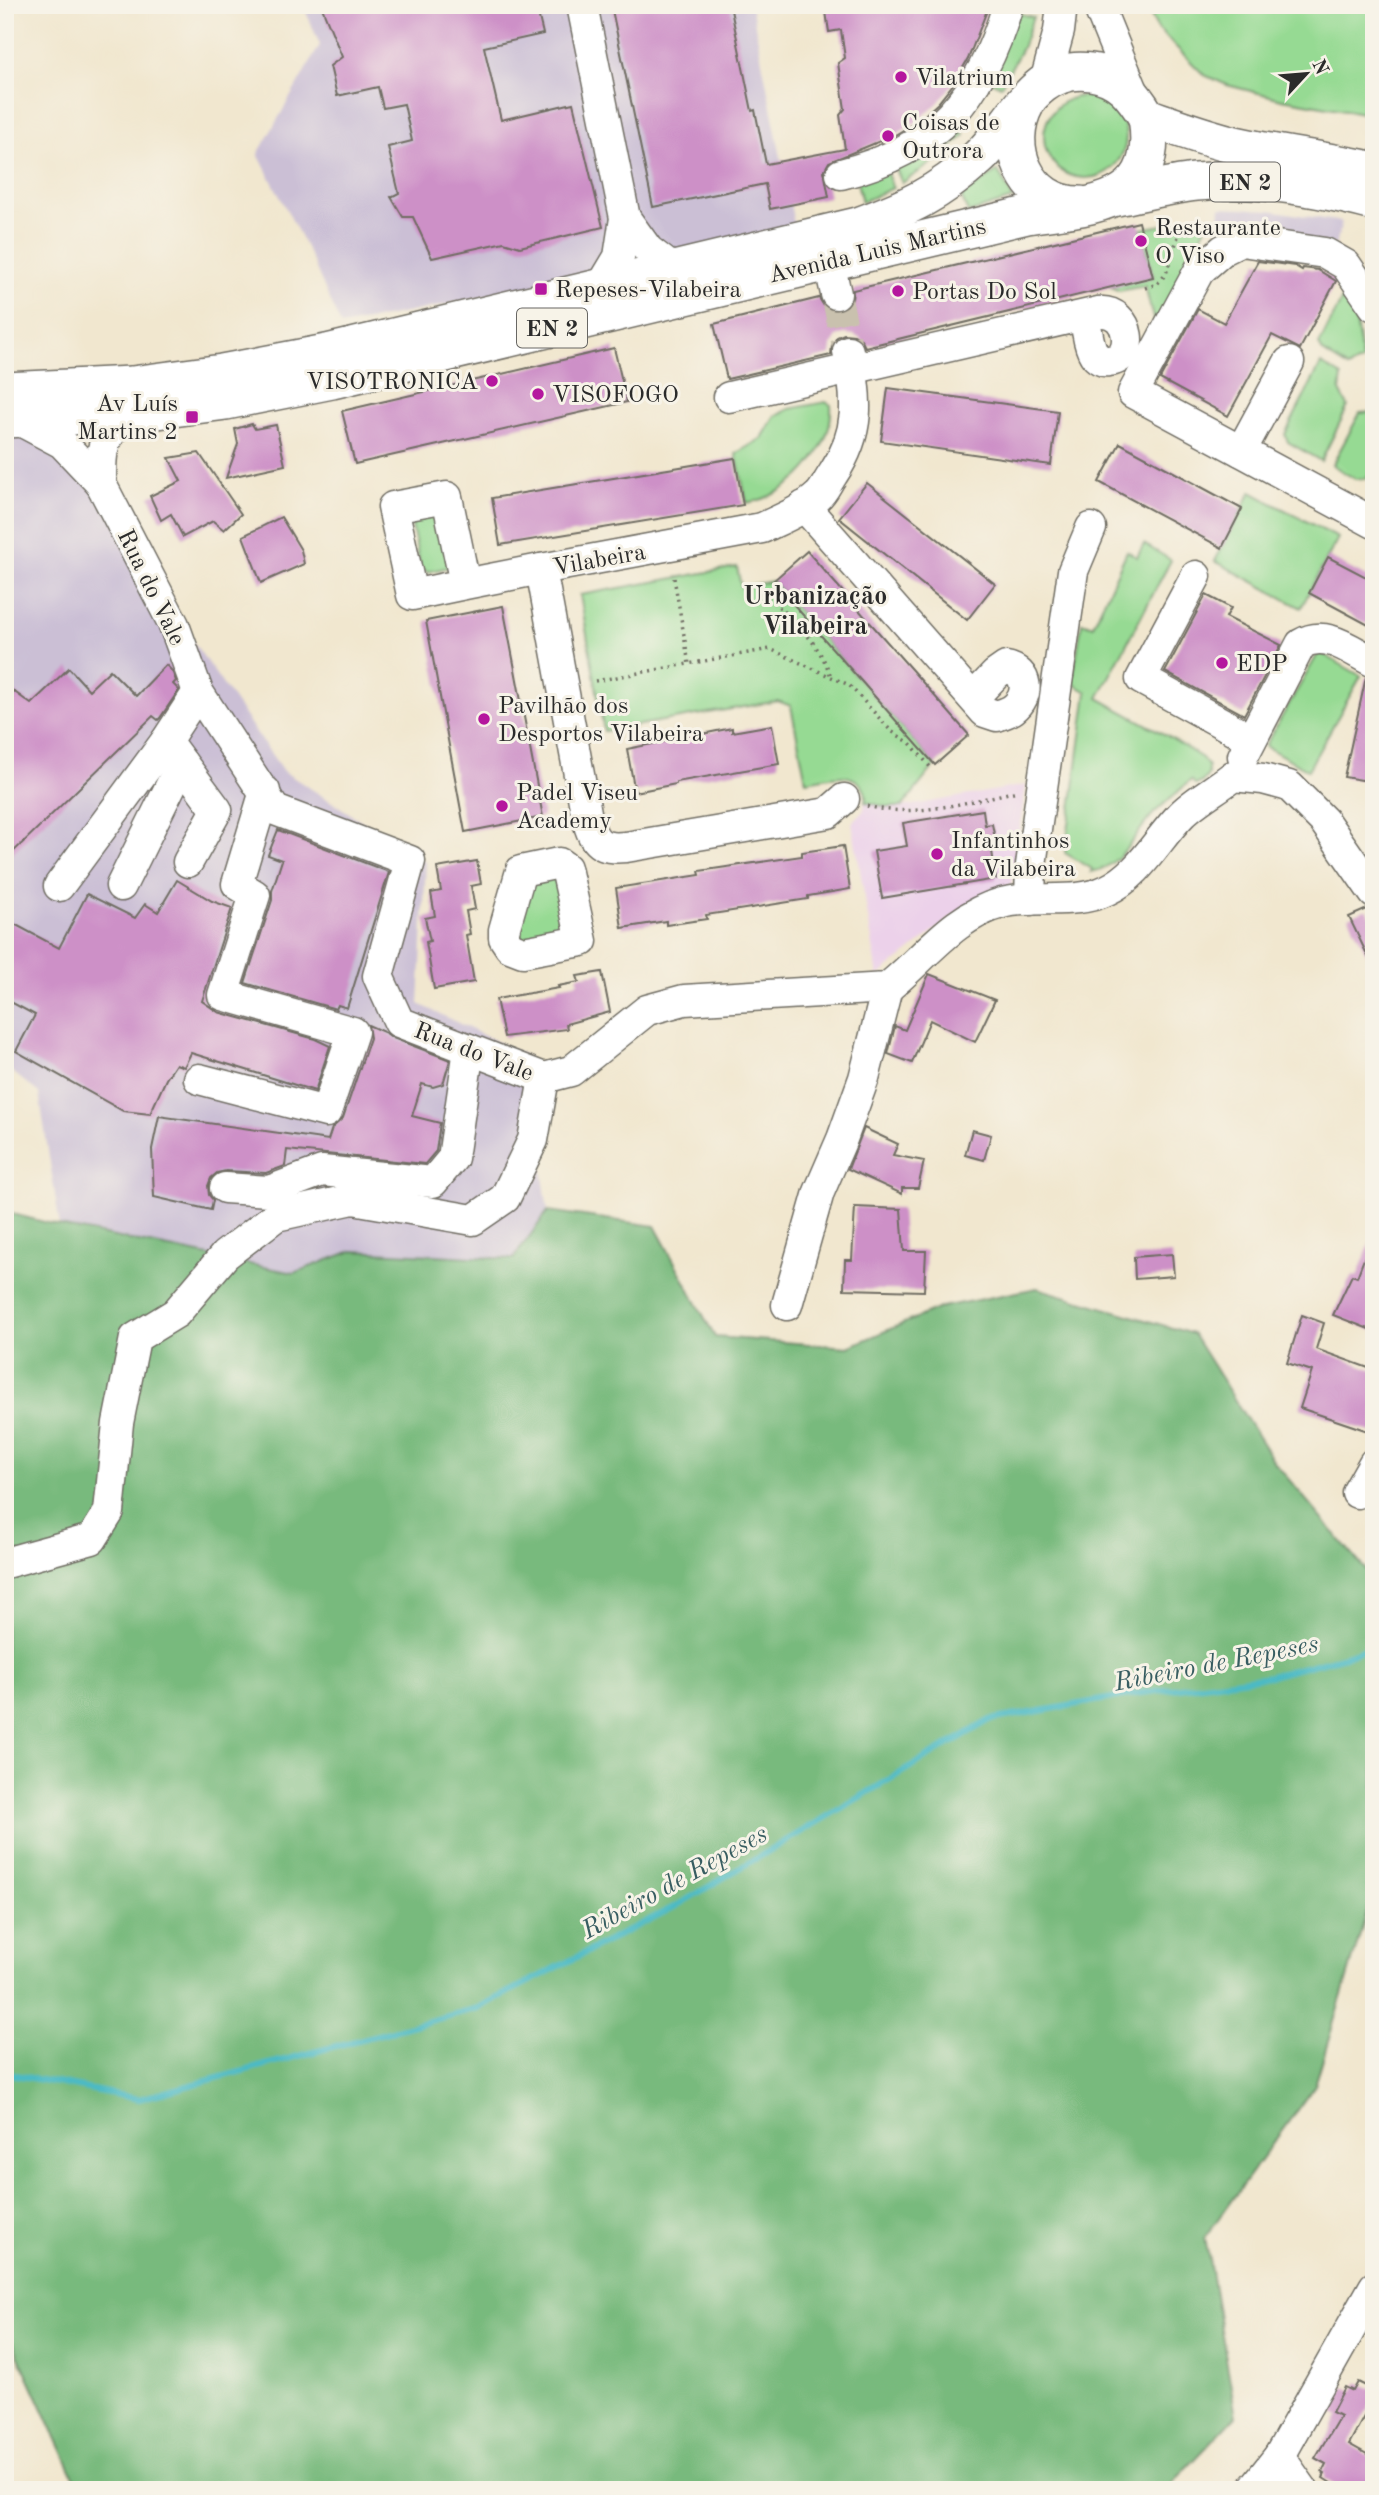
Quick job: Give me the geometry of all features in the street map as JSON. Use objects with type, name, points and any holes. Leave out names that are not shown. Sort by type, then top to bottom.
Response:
[{"type":"main road","name":"EN 2","points":[[9,409],[132,385],[222,373],[340,349],[858,226],[907,208],[942,187],[981,156],[1037,89],[1063,73],[1083,71],[1103,74],[1121,83],[1141,106],[1237,146],[1374,171]]},
{"type":"main road","name":"Avenida Luis Martins","points":[[1037,89],[1019,116],[1015,139],[1019,162],[1031,182],[1049,197],[1071,205],[1187,183],[1232,181],[1284,184],[1374,202]]},
{"type":"main road","points":[[1115,195],[1146,163],[1150,140],[1141,106]]},
{"type":"main road","name":"Avenida Luis Martins","points":[[9,409],[135,413],[226,401],[832,278],[1027,215],[1115,195]]},
{"type":"street","points":[[582,5],[625,218],[619,257],[601,287]]},
{"type":"street","points":[[841,174],[893,158],[931,133],[950,116],[966,99],[979,77],[1002,27],[1008,5]]},
{"type":"street","points":[[1037,89],[1059,31],[1062,5]]},
{"type":"street","points":[[1098,5],[1141,106]]},
{"type":"street","points":[[625,218],[648,250],[674,270]]},
{"type":"street","points":[[1374,306],[1346,265],[1325,253],[1241,241],[1223,250],[1199,271],[1133,393],[1374,523]]},
{"type":"street","points":[[729,397],[850,360],[1078,317]]},
{"type":"street","name":"Vilabeira","points":[[608,848],[597,842],[590,832],[541,569],[762,528],[819,496],[841,461],[855,426],[857,394],[850,360]]},
{"type":"street","points":[[1241,451],[1289,362]]},
{"type":"street","points":[[9,409],[62,443],[101,484]]},
{"type":"street","points":[[101,484],[101,450],[117,424],[135,413]]},
{"type":"street","name":"Rua do Vale","points":[[101,484],[174,625],[198,692],[275,810],[410,861],[377,976],[399,1022],[544,1078],[571,1071],[647,1010],[684,1000],[887,988]]},
{"type":"street","points":[[804,506],[973,698]]},
{"type":"street","points":[[1030,900],[1031,866],[1073,571],[1091,528]]},
{"type":"street","points":[[466,584],[541,569]]},
{"type":"street","points":[[1196,576],[1140,679],[1251,739]]},
{"type":"street","points":[[788,1305],[819,1192],[864,1078],[887,988],[910,970],[953,927],[976,912],[1003,902],[1084,897],[1107,891],[1131,874],[1183,813],[1233,776],[1301,644],[1312,638],[1324,637],[1374,662]]},
{"type":"street","points":[[121,886],[198,692]]},
{"type":"street","points":[[174,752],[217,810],[188,862]]},
{"type":"street","points":[[59,886],[174,752]]},
{"type":"street","points":[[1233,776],[1263,779],[1289,786],[1324,821],[1374,893]]},
{"type":"street","points":[[199,1079],[326,1112],[353,1031],[223,995],[255,895],[237,884],[265,792]]},
{"type":"street","points":[[572,887],[583,864],[594,854],[608,848],[828,813],[844,799]]},
{"type":"street","points":[[535,869],[582,836],[587,818]]},
{"type":"street","points":[[559,863],[566,868],[572,887],[582,941],[523,952],[510,947],[504,939],[504,930],[521,871],[559,863]]},
{"type":"street","points":[[225,1188],[268,1191],[323,1171],[433,1182],[453,1158],[469,1049]]},
{"type":"street","points":[[5,1563],[92,1539],[109,1511],[118,1423],[135,1338],[176,1313],[225,1255],[276,1216],[353,1199],[473,1220],[505,1198],[533,1140],[544,1078]]},
{"type":"street","points":[[1357,1493],[1374,1462]]},
{"type":"street","points":[[1252,2490],[1279,2456],[1374,2287]]},
{"type":"street","points":[[1279,2456],[1303,2490]]},
{"type":"path","points":[[1145,288],[1157,284],[1166,274],[1183,221]]},
{"type":"path","points":[[674,578],[689,664]]},
{"type":"path","points":[[751,585],[777,604],[825,657],[831,677]]},
{"type":"path","points":[[595,681],[770,649],[849,685],[891,731],[910,743],[932,769]]},
{"type":"path","points":[[844,799],[880,809],[920,809],[1042,787]]},
{"type":"shaded area","points":[[303,5],[751,5],[796,234],[341,326],[311,257],[258,154],[320,45]]},
{"type":"shaded area","points":[[1220,207],[1269,210],[1342,222],[1336,245],[1263,232],[1218,231]]},
{"type":"shaded area","points":[[5,424],[66,439],[178,620],[283,771],[426,862],[419,1004],[526,1056],[548,1211],[513,1259],[352,1251],[294,1273],[60,1226],[39,1093],[5,1066]]},
{"type":"shaded area","name":"Infantinhos da Vilabeira","points":[[1026,785],[1011,885],[957,913],[878,976],[852,823],[864,810],[865,802],[902,807]]},
{"type":"green space","points":[[1146,5],[1374,5],[1374,115],[1282,99],[1227,85],[1204,75],[1157,28]]},
{"type":"green space","points":[[1013,12],[1033,17],[1022,48],[1001,86],[988,80]]},
{"type":"green space","points":[[1085,96],[1101,99],[1114,108],[1123,121],[1126,137],[1123,153],[1114,166],[1101,175],[1085,178],[1069,175],[1056,166],[1047,153],[1044,137],[1047,121],[1056,108],[1069,99]]},
{"type":"green space","points":[[955,124],[965,135],[935,161],[902,183],[895,167]]},
{"type":"green space","points":[[886,171],[893,188],[862,202],[857,182]]},
{"type":"green space","points":[[998,171],[1013,199],[968,213],[961,196]]},
{"type":"green space","points":[[1211,216],[1156,330],[1145,286],[1119,291],[1111,287],[1153,277],[1141,229]]},
{"type":"green space","points":[[1343,297],[1353,302],[1362,361],[1348,368],[1323,352],[1319,345]]},
{"type":"green space","points":[[1321,364],[1342,376],[1340,391],[1348,406],[1321,461],[1288,442],[1285,434]]},
{"type":"green space","points":[[826,402],[831,405],[830,422],[817,454],[806,469],[779,491],[747,503],[736,454],[762,438],[775,416],[789,409]]},
{"type":"green space","points":[[1374,412],[1374,467],[1367,478],[1355,479],[1332,465],[1360,413]]},
{"type":"green space","points":[[1251,492],[1338,538],[1301,608],[1215,561]]},
{"type":"green space","points":[[436,512],[449,567],[428,572],[421,569],[411,522],[416,516]]},
{"type":"green space","points":[[1144,544],[1171,560],[1098,698],[1202,758],[1208,766],[1208,775],[1196,785],[1191,780],[1154,813],[1119,857],[1102,869],[1091,872],[1092,869],[1065,853],[1087,692],[1072,683],[1082,622],[1093,626],[1127,551],[1137,557]]},
{"type":"green space","points":[[737,567],[741,587],[773,581],[935,765],[902,807],[865,802],[863,788],[857,781],[844,776],[806,781],[791,706],[778,701],[604,731],[580,595]]},
{"type":"green space","points":[[1319,652],[1361,676],[1308,770],[1265,746]]},
{"type":"green space","points":[[556,869],[570,930],[526,940],[516,936],[530,878]]},
{"type":"green space","points":[[548,1211],[655,1226],[715,1337],[848,1347],[942,1307],[1037,1288],[1193,1334],[1274,1462],[1374,1580],[1374,1888],[1315,2085],[1205,2237],[1236,2416],[1166,2490],[80,2490],[5,2326],[5,1212],[60,1226],[294,1273],[352,1251],[513,1259]]},
{"type":"building","points":[[321,5],[536,5],[543,34],[484,47],[501,120],[573,103],[603,227],[520,247],[504,242],[432,258],[413,217],[403,217],[391,197],[399,193],[388,147],[412,141],[404,104],[383,108],[378,87],[337,96],[330,66],[342,57]]},
{"type":"building","points":[[611,5],[730,5],[766,164],[845,149],[840,115],[845,109],[838,63],[845,58],[841,30],[829,32],[825,5],[989,5],[968,59],[938,103],[918,121],[895,135],[829,162],[824,171],[829,197],[770,209],[765,184],[653,207]]},
{"type":"building","points":[[1139,222],[1153,277],[865,347],[861,339],[844,334],[837,337],[832,345],[831,355],[727,379],[714,324],[819,298],[830,310],[840,311],[852,300],[853,290]]},
{"type":"building","points":[[1258,261],[1295,266],[1302,270],[1318,270],[1336,281],[1300,349],[1272,335],[1228,416],[1160,379],[1198,309],[1224,323]]},
{"type":"building","name":"VISOFOGO","points":[[614,348],[627,402],[355,464],[342,411]]},
{"type":"building","points":[[888,388],[1058,411],[1051,465],[881,441]]},
{"type":"building","points":[[252,424],[255,429],[276,425],[285,465],[226,478],[238,444],[235,429]]},
{"type":"building","points":[[1120,443],[1242,509],[1222,548],[1099,482]]},
{"type":"building","points":[[199,453],[241,514],[224,530],[213,521],[183,537],[171,514],[161,520],[150,496],[181,481],[169,458]]},
{"type":"building","points":[[735,458],[743,505],[500,545],[492,498]]},
{"type":"building","points":[[867,483],[995,584],[967,620],[839,518]]},
{"type":"building","points":[[281,517],[301,550],[304,564],[261,583],[243,536]]},
{"type":"building","points":[[807,551],[969,735],[935,765],[773,581]]},
{"type":"building","points":[[1328,557],[1374,581],[1374,628],[1309,593]]},
{"type":"building","name":"EDP","points":[[1206,595],[1231,608],[1226,617],[1281,645],[1244,715],[1165,672]]},
{"type":"building","name":"Pavilhão dos Desportos Vilabeira","points":[[503,606],[543,817],[465,832],[426,621]]},
{"type":"building","points":[[166,665],[176,681],[173,684],[179,690],[160,718],[158,720],[153,716],[5,860],[5,685],[31,704],[69,668],[89,690],[110,670],[136,696]]},
{"type":"building","points":[[1366,677],[1374,679],[1374,782],[1344,777]]},
{"type":"building","points":[[772,725],[779,764],[635,792],[627,749],[732,728],[732,732]]},
{"type":"building","points":[[983,810],[985,825],[992,824],[996,843],[991,844],[996,879],[882,898],[874,851],[907,846],[903,823]]},
{"type":"building","points":[[278,830],[389,872],[347,1008],[338,1005],[336,1009],[245,983],[282,860],[268,855]]},
{"type":"building","points":[[843,846],[850,889],[808,896],[808,899],[706,915],[707,919],[666,925],[666,921],[622,928],[616,888],[700,875],[699,871],[802,856],[802,852]]},
{"type":"building","points":[[477,861],[481,884],[471,886],[475,909],[466,911],[470,934],[466,935],[474,982],[434,989],[425,918],[435,916],[431,893],[441,891],[437,868]]},
{"type":"building","points":[[177,880],[212,901],[232,908],[202,1001],[218,1012],[315,1039],[330,1046],[315,1091],[191,1053],[184,1067],[176,1064],[150,1114],[123,1111],[16,1051],[35,1015],[5,999],[5,919],[59,948],[87,894],[135,918],[145,904],[158,912]]},
{"type":"building","points":[[1367,909],[1374,922],[1374,969],[1349,917]]},
{"type":"building","points":[[602,972],[610,1012],[566,1024],[567,1029],[504,1037],[496,999],[559,988],[558,986],[579,982],[577,976]]},
{"type":"building","points":[[929,974],[995,1000],[975,1042],[930,1020],[912,1063],[888,1054],[895,1026],[905,1030]]},
{"type":"building","points":[[368,1025],[393,1038],[450,1060],[443,1084],[433,1087],[422,1084],[412,1116],[440,1123],[436,1151],[425,1164],[287,1150],[285,1166],[266,1173],[217,1173],[208,1186],[213,1200],[211,1210],[154,1197],[152,1149],[159,1116],[328,1140],[332,1128],[343,1118],[370,1038]]},
{"type":"building","points":[[864,1128],[898,1144],[893,1155],[924,1161],[918,1188],[902,1188],[902,1194],[848,1169]]},
{"type":"building","points":[[972,1130],[991,1135],[984,1160],[965,1155]]},
{"type":"building","points":[[855,1207],[901,1209],[904,1251],[926,1251],[924,1291],[844,1289],[845,1260],[852,1260]]},
{"type":"building","points":[[1372,1238],[1374,1331],[1333,1315],[1352,1275],[1357,1277]]},
{"type":"building","points":[[1172,1254],[1174,1276],[1135,1279],[1134,1257]]},
{"type":"building","points":[[1302,1315],[1324,1323],[1316,1349],[1374,1370],[1374,1433],[1300,1408],[1312,1371],[1287,1363]]},
{"type":"building","points":[[1358,2382],[1374,2390],[1374,2398],[1349,2444],[1374,2458],[1374,2490],[1342,2490],[1323,2478],[1325,2474],[1322,2472],[1326,2464],[1315,2458],[1340,2416],[1332,2412],[1345,2387],[1353,2391]]},
{"type":"waterway","name":"Ribeiro de Repeses","points":[[5,2073],[139,2099],[478,2008],[676,1906],[990,1720],[1135,1694],[1270,1676],[1374,1646]]},
{"type":"tunnel","points":[[836,294],[848,351]]},
{"type":"place","name":"Vilatrium","points":[[901,77]]},
{"type":"place","name":"Coisas de Outrora","points":[[888,136]]},
{"type":"place","name":"Restaurante O Viso","points":[[1141,241]]},
{"type":"place","name":"Repeses-Vilabeira","points":[[541,289]]},
{"type":"place","name":"Portas Do Sol","points":[[898,291]]},
{"type":"place","name":"VISOTRONICA","points":[[492,381]]},
{"type":"place","name":"VISOFOGO","points":[[538,394]]},
{"type":"place","name":"Av Luís Martins 2","points":[[192,417]]},
{"type":"place","name":"EDP","points":[[1222,663]]},
{"type":"place","name":"Pavilhão dos Desportos Vilabeira","points":[[484,719]]},
{"type":"place","name":"Padel Viseu Academy","points":[[502,806]]},
{"type":"place","name":"Infantinhos da Vilabeira","points":[[937,854]]},
{"type":"district","name":"Urbanização Vilabeira","points":[[815,610]]}]
